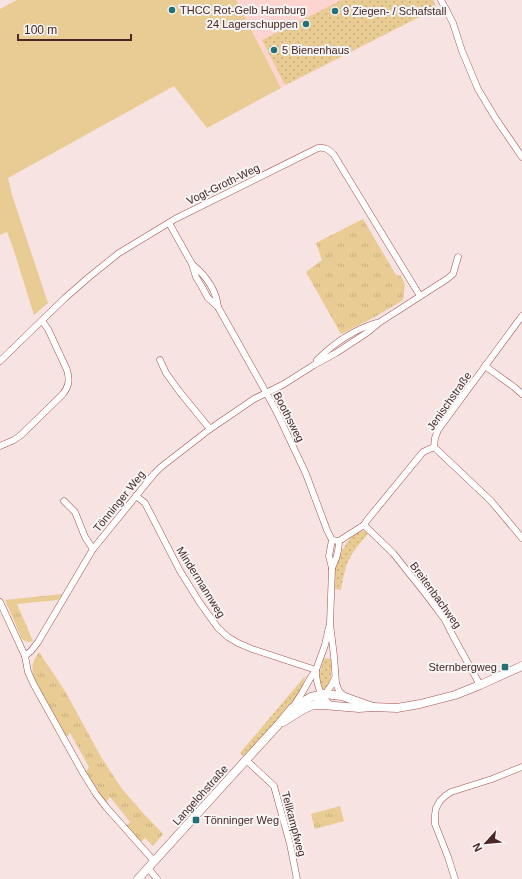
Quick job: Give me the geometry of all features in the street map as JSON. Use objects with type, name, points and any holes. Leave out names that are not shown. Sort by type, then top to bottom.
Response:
[{"type":"street","points":[[441,0],[452,23],[471,72],[486,103],[522,157]]},
{"type":"street","name":"Vogt-Groth-Weg","points":[[0,361],[65,298],[106,263],[135,243],[169,222],[204,204],[315,149],[323,147],[334,155],[420,296]]},
{"type":"street","name":"Boothsweg","points":[[169,222],[192,264],[196,276],[208,298],[218,307],[273,405],[299,459],[332,540]]},
{"type":"street","name":"Tönninger Weg","points":[[25,656],[38,642],[93,550],[161,467],[210,429],[254,399],[284,384],[336,353],[368,332],[380,322],[447,279],[453,274],[458,258]]},
{"type":"street","name":"Boothsweg","points":[[192,264],[210,283],[218,300],[218,307]]},
{"type":"street","name":"Jenischstraße","points":[[339,542],[364,525],[423,452],[434,447],[438,430],[522,316]]},
{"type":"street","points":[[0,446],[21,435],[62,395],[68,385],[67,370],[48,329],[42,321]]},
{"type":"street","points":[[160,360],[166,373],[210,429]]},
{"type":"street","points":[[485,366],[522,394]]},
{"type":"street","points":[[434,447],[491,502],[522,538]]},
{"type":"street","name":"Mindermannweg","points":[[136,496],[145,503],[180,571],[218,628],[238,643],[316,670]]},
{"type":"street","points":[[64,501],[75,512],[85,537],[93,550]]},
{"type":"street","name":"Breitenbachweg","points":[[364,525],[393,554],[433,603],[445,620],[480,685]]},
{"type":"street","points":[[332,568],[339,550],[339,542],[332,540],[329,556],[332,568],[330,624],[335,678],[338,689],[344,696]]},
{"type":"street","points":[[0,602],[25,656],[28,672],[34,685],[87,780],[106,807],[154,862]]},
{"type":"street","points":[[292,708],[316,670],[325,645],[330,624]]},
{"type":"street","name":"Langelohstraße","points":[[278,725],[313,705],[359,708],[397,708],[420,704],[455,695],[522,666]]},
{"type":"street","points":[[316,670],[318,684],[329,704],[332,706]]},
{"type":"street","points":[[313,705],[332,686],[335,678]]},
{"type":"street","name":"Langelohstraße","points":[[138,879],[292,708],[305,700],[324,695],[344,696],[374,707]]},
{"type":"street","name":"Tellkampfweg","points":[[246,760],[274,786],[290,844],[296,879]]},
{"type":"street","points":[[455,879],[435,824],[434,815],[440,801],[451,792],[522,767]]},
{"type":"street","points":[[148,868],[157,879]]},
{"type":"shaded area","points":[[236,0],[433,0],[437,8],[281,88]]},
{"type":"green space","points":[[17,0],[236,0],[281,88],[207,128],[174,86],[8,178],[12,195],[48,303],[34,315],[7,232],[0,235],[0,9]]},
{"type":"green space","points":[[342,0],[433,0],[437,8],[285,85],[262,40]]},
{"type":"green space","points":[[363,219],[396,275],[401,276],[405,285],[403,300],[373,318],[341,334],[306,272],[322,260],[316,243]]},
{"type":"green space","points":[[365,531],[368,534],[348,561],[341,590],[335,589],[335,570],[341,553],[348,541],[357,533]]},
{"type":"green space","points":[[62,594],[58,600],[17,604],[33,641],[29,642],[23,640],[5,600]]},
{"type":"green space","points":[[39,652],[65,691],[101,757],[122,789],[163,834],[153,846],[145,838],[141,842],[126,826],[130,822],[110,797],[106,802],[86,772],[89,767],[70,733],[66,737],[34,679],[33,665]]},
{"type":"green space","points":[[324,658],[331,659],[331,677],[327,690],[324,691],[322,690],[319,676]]},
{"type":"green space","points":[[305,676],[303,684],[290,705],[244,757],[240,753]]},
{"type":"green space","points":[[340,806],[344,821],[315,829],[311,814]]},
{"type":"place","name":"THCC Rot-Gelb Hamburg","points":[[172,10]]},
{"type":"place","name":"9 Ziegen- / Schafstall","points":[[335,11]]},
{"type":"place","name":"24 Lagerschuppen","points":[[306,24]]},
{"type":"place","name":"5 Bienenhaus","points":[[274,50]]},
{"type":"place","name":"Sternbergweg","points":[[505,667]]},
{"type":"place","name":"Tönninger Weg","points":[[196,820]]}]
